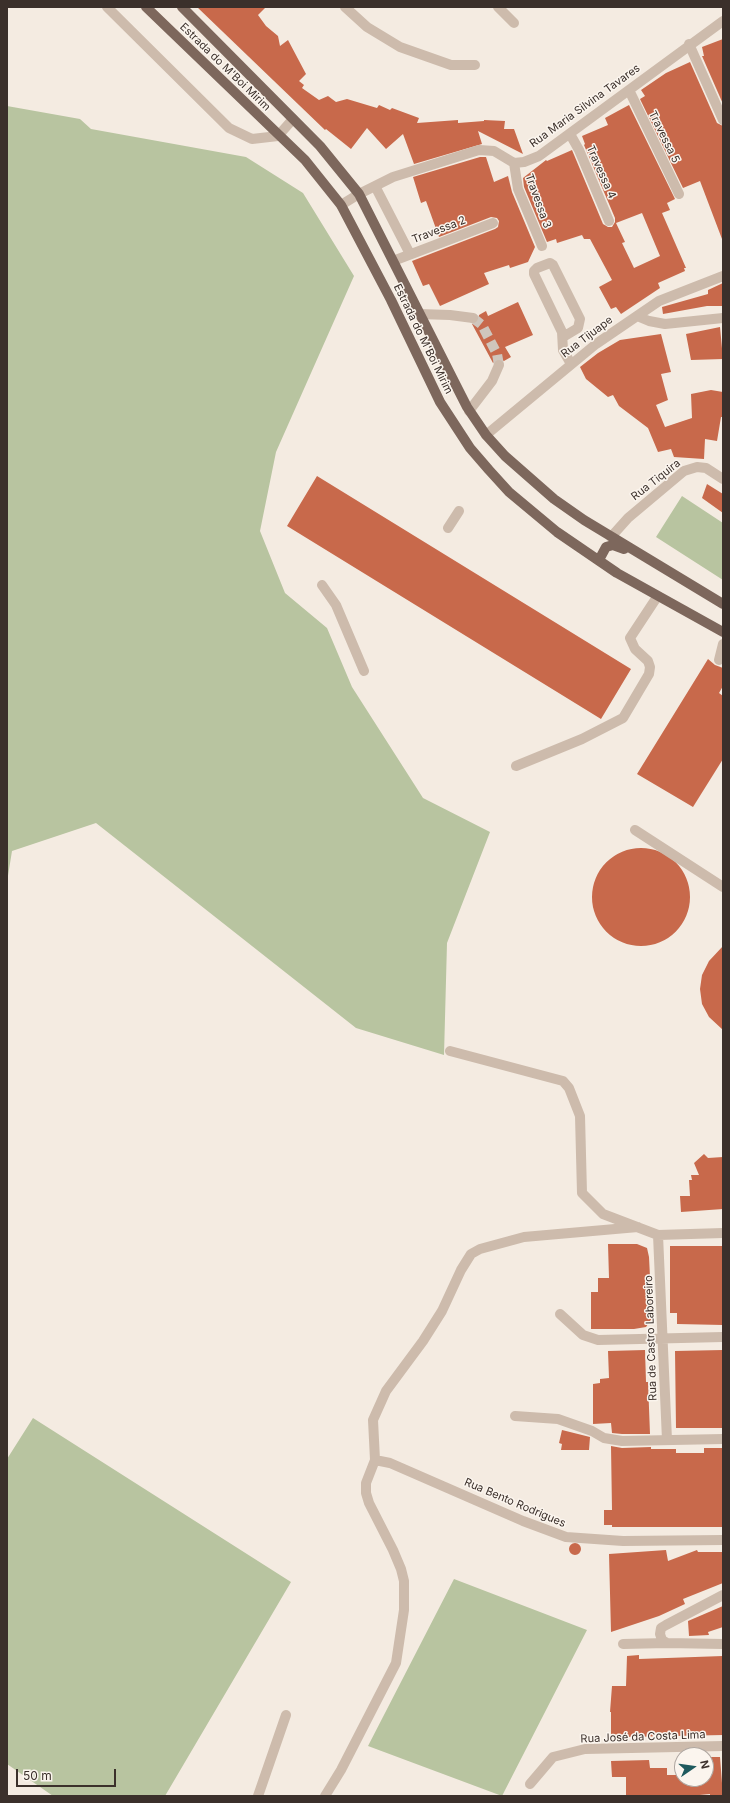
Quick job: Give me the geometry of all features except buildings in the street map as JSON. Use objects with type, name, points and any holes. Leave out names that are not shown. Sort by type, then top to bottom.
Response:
[{"type":"main road","name":"Estrada do M'Boi Mirim","points":[[146,7],[304,160],[341,205],[384,286],[440,402],[470,448],[515,497],[558,532],[618,574],[723,632]]},
{"type":"main road","name":"Estrada do M'Boi Mirim","points":[[182,7],[320,146],[358,194],[469,410],[486,435],[505,456],[554,499],[611,537],[723,604]]},
{"type":"main road","points":[[599,560],[604,549],[613,545],[641,555]]},
{"type":"street","points":[[107,7],[229,128],[252,139],[278,136],[293,119]]},
{"type":"street","points":[[345,7],[367,27],[400,48],[451,65],[475,65]]},
{"type":"street","points":[[498,7],[514,23]]},
{"type":"street","name":"Rua Maria Silvina Tavares","points":[[514,164],[539,156],[689,44],[723,21]]},
{"type":"street","points":[[689,44],[723,120]]},
{"type":"street","name":"Travessa 5","points":[[628,90],[679,194]]},
{"type":"street","name":"Travessa 4","points":[[570,134],[579,150],[609,221]]},
{"type":"street","points":[[341,205],[358,194],[393,177],[479,150],[494,152],[514,164]]},
{"type":"street","name":"Travessa 3","points":[[514,164],[518,189],[542,246]]},
{"type":"street","points":[[375,186],[410,254]]},
{"type":"street","name":"Travessa 2","points":[[393,261],[493,223]]},
{"type":"street","points":[[563,337],[578,328],[580,319],[553,265],[550,263],[537,268],[534,271],[534,274],[563,337],[563,350],[571,364]]},
{"type":"street","name":"Rua Tijuape","points":[[486,435],[596,344],[659,301],[723,276]]},
{"type":"street","points":[[419,314],[450,315],[473,318]]},
{"type":"street","points":[[637,316],[649,321],[665,324],[723,318]]},
{"type":"street","points":[[469,410],[492,381],[499,365]]},
{"type":"street","name":"Rua Tiquira","points":[[611,537],[628,518],[684,471],[697,467],[706,468],[723,479]]},
{"type":"street","points":[[448,528],[459,511]]},
{"type":"street","points":[[322,585],[336,605],[364,671]]},
{"type":"street","points":[[516,766],[582,739],[623,718],[649,674],[650,667],[648,661],[635,649],[630,638],[658,597]]},
{"type":"street","points":[[719,660],[723,644]]},
{"type":"street","points":[[635,830],[723,887]]},
{"type":"street","points":[[450,1051],[551,1077],[563,1082],[569,1088],[580,1116],[582,1193],[603,1214],[658,1234],[723,1233]]},
{"type":"street","points":[[325,1796],[341,1770],[396,1663],[404,1610],[404,1581],[401,1569],[369,1503],[366,1493],[366,1483],[375,1460],[374,1420],[376,1411],[386,1391],[442,1311],[461,1270],[471,1254],[480,1248],[524,1237],[638,1227]]},
{"type":"street","name":"Rua de Castro Laboreiro","points":[[658,1234],[667,1440]]},
{"type":"street","points":[[560,1314],[582,1335],[592,1339],[612,1341],[723,1337]]},
{"type":"street","points":[[515,1416],[558,1419],[592,1431],[604,1438],[622,1441],[723,1439]]},
{"type":"street","name":"Rua Bento Rodrigues","points":[[375,1460],[390,1463],[523,1521],[566,1537],[623,1541],[723,1540]]},
{"type":"street","points":[[667,1643],[662,1640],[660,1634],[661,1628],[723,1595]]},
{"type":"street","points":[[623,1644],[723,1644]]},
{"type":"street","points":[[258,1796],[286,1715]]},
{"type":"street","name":"Rua José da Costa Lima","points":[[530,1784],[554,1757],[585,1749],[723,1746]]},
{"type":"green space","points":[[7,106],[80,119],[91,129],[246,157],[303,193],[354,276],[276,452],[260,531],[285,593],[327,628],[352,687],[423,798],[490,832],[447,943],[444,1055],[356,1028],[96,823],[12,851],[7,882]]},
{"type":"green space","points":[[682,496],[723,523],[723,580],[656,537]]},
{"type":"green space","points":[[33,1418],[291,1582],[165,1796],[53,1796],[7,1764],[7,1459]]},
{"type":"green space","points":[[454,1579],[587,1630],[502,1796],[368,1746]]},
{"type":"tunnel","points":[[473,318],[482,325],[497,354],[499,365]]}]
